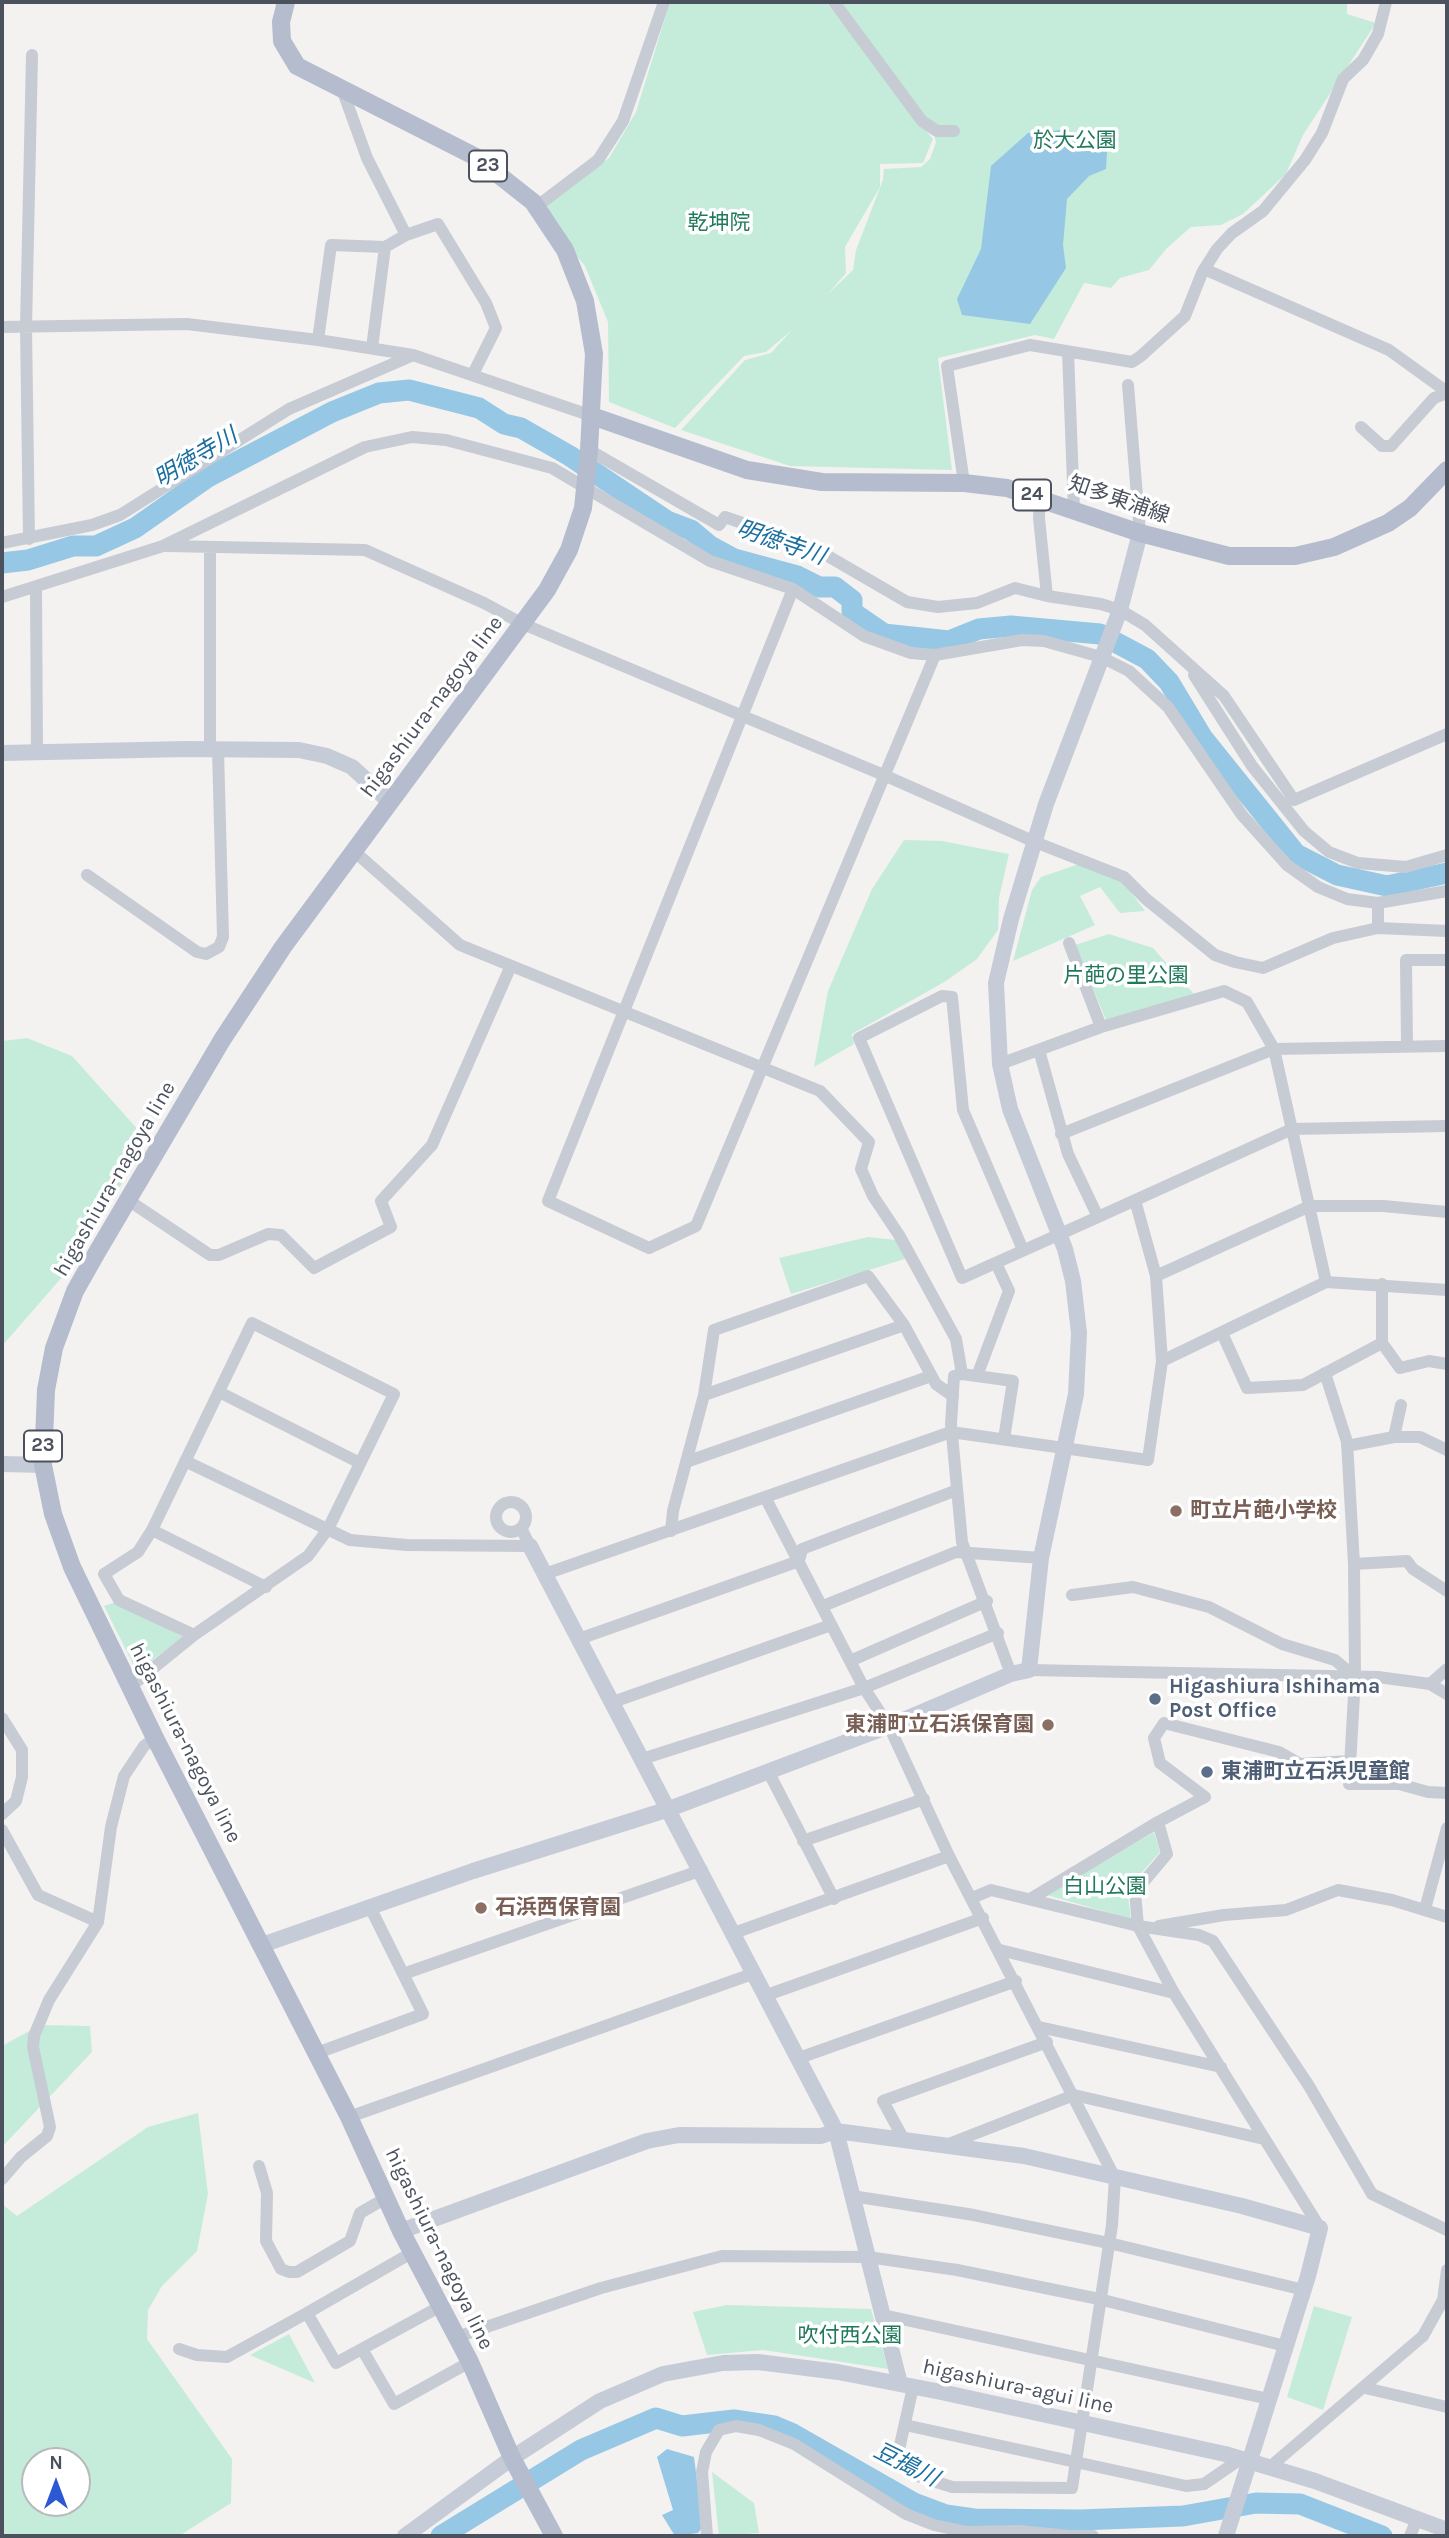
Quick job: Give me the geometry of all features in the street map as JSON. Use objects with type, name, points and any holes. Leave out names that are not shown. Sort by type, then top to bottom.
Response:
[{"type":"main road","name":"higashiura-nagoya line","points":[[286,2],[281,32],[289,57],[306,72],[477,157],[509,180],[536,207],[565,250],[584,301],[594,354],[586,486],[569,550],[547,590],[283,947],[222,1040],[75,1291],[54,1348],[46,1390],[43,1465],[53,1514],[72,1567],[155,1738],[349,2116],[401,2231],[470,2362],[512,2458],[554,2536]]},
{"type":"main road","name":"知多東浦線","points":[[592,416],[735,467],[783,478],[822,482],[964,483],[1007,488],[1140,533],[1229,556],[1295,556],[1334,547],[1388,523],[1410,508],[1447,470]]},
{"type":"street","points":[[536,207],[598,160],[623,121],[664,2]]},
{"type":"street","points":[[834,2],[922,121],[937,131],[954,131]]},
{"type":"street","points":[[964,483],[947,366],[1030,345],[1132,362],[1141,356],[1185,316],[1204,269],[1231,233],[1263,211],[1322,133],[1343,79],[1363,60],[1378,34],[1386,2]]},
{"type":"street","points":[[29,539],[26,327],[32,55]]},
{"type":"street","points":[[342,89],[352,120],[406,235]]},
{"type":"street","points":[[352,120],[355,105],[367,101]]},
{"type":"street","points":[[318,340],[331,246],[385,247],[406,235],[438,224],[486,303],[496,328],[473,374]]},
{"type":"street","points":[[372,348],[385,247]]},
{"type":"street","points":[[1204,269],[1390,350],[1447,392],[1434,398],[1391,446],[1382,446],[1361,427]]},
{"type":"street","points":[[2,327],[187,324],[372,348],[413,355],[592,416]]},
{"type":"street","points":[[1068,352],[1074,509]]},
{"type":"street","points":[[2,543],[29,539],[120,515],[289,409],[413,355]]},
{"type":"street","points":[[1029,1670],[1041,1558],[1076,1394],[1079,1333],[1073,1281],[1059,1233],[1010,1109],[1000,1064],[996,983],[1011,919],[1035,842],[1119,610],[1140,533],[1128,385]]},
{"type":"street","points":[[2,597],[163,545],[365,447],[412,436],[446,440],[552,468],[710,561],[793,589],[864,636],[911,653],[935,655],[1022,640],[1044,640],[1101,657],[1129,671],[1168,707],[1242,815],[1287,865],[1318,887],[1347,899],[1378,903],[1447,891]]},
{"type":"street","points":[[589,450],[719,525],[725,517],[814,548],[907,602],[938,607],[977,603],[1015,588],[1119,610],[1182,656],[1224,696],[1294,800],[1447,734]]},
{"type":"street","points":[[1040,497],[1039,518],[1047,596]]},
{"type":"street","points":[[163,545],[365,550],[484,603],[523,624],[741,718],[1124,877],[1146,899],[1215,955],[1263,968],[1334,938],[1378,928],[1447,931]]},
{"type":"street","points":[[87,875],[197,953],[206,954],[219,947],[223,937],[214,750],[210,547]]},
{"type":"street","points":[[36,588],[37,752]]},
{"type":"street","points":[[793,589],[626,1012],[548,1201],[649,1248],[696,1226],[935,655]]},
{"type":"street","points":[[1182,656],[1252,766],[1304,831],[1329,852],[1358,863],[1406,867],[1447,855]]},
{"type":"street","points":[[2,753],[286,750],[327,756],[352,767],[390,802]]},
{"type":"street","points":[[354,851],[460,945],[510,968],[820,1091],[869,1142],[861,1169],[873,1196],[899,1235],[956,1339],[962,1374]]},
{"type":"street","points":[[1378,903],[1378,928]]},
{"type":"street","points":[[1069,943],[1101,1027]]},
{"type":"street","points":[[1407,1046],[1406,960],[1447,960]]},
{"type":"street","points":[[128,1200],[210,1255],[219,1255],[268,1234],[281,1235],[314,1268],[391,1227],[381,1201],[432,1145],[510,968]]},
{"type":"street","points":[[1000,1064],[1101,1027],[1224,991],[1247,1002],[1274,1049],[1326,1282]]},
{"type":"street","points":[[1023,1251],[963,1110],[952,997],[942,996],[859,1038],[962,1278],[1023,1251],[1059,1233],[1292,1129],[1447,1126]]},
{"type":"street","points":[[1061,1134],[1274,1049],[1447,1046]]},
{"type":"street","points":[[1039,1050],[1061,1134],[1098,1217]]},
{"type":"street","points":[[545,1574],[951,1432],[1148,1460],[1162,1361],[1156,1276],[1135,1200]]},
{"type":"street","points":[[1156,1276],[1310,1206],[1383,1206],[1447,1212]]},
{"type":"street","points":[[977,1376],[1009,1292],[996,1263]]},
{"type":"street","points":[[671,1531],[704,1395],[714,1330],[868,1276],[904,1325],[936,1384],[953,1396]]},
{"type":"street","points":[[1162,1361],[1326,1282],[1447,1290]]},
{"type":"street","points":[[1382,1284],[1382,1343],[1400,1368],[1429,1361],[1447,1364]]},
{"type":"street","points":[[131,1686],[194,1635],[308,1556],[328,1529],[394,1394],[252,1323],[152,1530],[138,1552],[104,1574],[119,1600],[194,1635]]},
{"type":"street","points":[[704,1395],[904,1325]]},
{"type":"street","points":[[1222,1333],[1247,1388],[1303,1385],[1382,1343]]},
{"type":"street","points":[[1325,1373],[1347,1446],[1354,1564],[1355,1677],[1349,1784],[1399,1784],[1427,1792],[1447,1793]]},
{"type":"street","points":[[1004,1439],[1013,1381],[962,1374],[954,1376],[951,1432],[966,1551],[987,1601],[1012,1674]]},
{"type":"street","points":[[687,1462],[932,1376]]},
{"type":"street","points":[[219,1392],[360,1463]]},
{"type":"street","points":[[1394,1437],[1401,1405]]},
{"type":"street","points":[[1347,1446],[1394,1437],[1420,1437],[1447,1450]]},
{"type":"street","points":[[185,1461],[350,1540],[530,1546]]},
{"type":"street","points":[[2,1464],[43,1465]]},
{"type":"street","points":[[799,1560],[802,1549],[957,1490]]},
{"type":"street","points":[[521,1528],[836,2131],[883,2315],[907,2385],[905,2425],[896,2463],[919,2476],[952,2487],[1072,2488],[1109,2243],[1115,2178],[1016,1981],[949,1856],[889,1726],[864,1688],[765,1497]]},
{"type":"street","points":[[152,1530],[266,1587]]},
{"type":"street","points":[[823,1606],[956,1552],[1041,1558]]},
{"type":"street","points":[[579,1639],[799,1560]]},
{"type":"street","points":[[1354,1564],[1407,1561],[1413,1569],[1447,1591]]},
{"type":"street","points":[[1072,1595],[1133,1587],[1209,1608],[1282,1644],[1335,1660],[1355,1677]]},
{"type":"street","points":[[850,1661],[987,1601]]},
{"type":"street","points":[[614,1702],[831,1625]]},
{"type":"street","points":[[642,1759],[864,1688],[998,1633]]},
{"type":"street","points":[[1430,1684],[1447,1669]]},
{"type":"street","points":[[262,1945],[473,1871],[668,1809],[889,1726],[1012,1674],[1029,1670],[1378,1677],[1430,1684],[1447,1694]]},
{"type":"street","points":[[2,1718],[22,1750],[22,1777],[16,1801],[2,1814]]},
{"type":"street","points":[[1032,1898],[1158,1822],[1205,1797],[1160,1763],[1154,1738],[1164,1723],[1279,1752],[1300,1764],[1350,1761]]},
{"type":"street","points":[[2,2179],[21,2157],[47,2136],[49,2113],[33,2047],[34,2036],[49,2000],[98,1922],[111,1827],[124,1776],[144,1746],[155,1738]]},
{"type":"street","points":[[768,1771],[834,1899]]},
{"type":"street","points":[[803,1841],[924,1799]]},
{"type":"street","points":[[1158,1822],[1167,1854],[1135,1892],[1138,1926],[1174,1993],[1264,2139],[1283,2164],[1320,2228],[1304,2290],[1247,2462],[1226,2536]]},
{"type":"street","points":[[1424,1909],[1447,1828]]},
{"type":"street","points":[[2,1830],[38,1895],[98,1922]]},
{"type":"street","points":[[734,1933],[949,1856]]},
{"type":"street","points":[[403,1974],[702,1870]]},
{"type":"street","points":[[972,1898],[992,1890],[1138,1926],[1199,1935],[1213,1941],[1309,2086],[1372,2194],[1447,2230]]},
{"type":"street","points":[[1138,1926],[1162,1926],[1224,1915],[1286,1910],[1338,1890],[1424,1909],[1447,1917]]},
{"type":"street","points":[[317,2053],[423,2014],[370,1907]]},
{"type":"street","points":[[767,1995],[983,1919]]},
{"type":"street","points":[[1145,1940],[1181,1933]]},
{"type":"street","points":[[1000,1950],[1174,1993]]},
{"type":"street","points":[[349,2116],[755,1973]]},
{"type":"street","points":[[799,2058],[1016,1981]]},
{"type":"street","points":[[1039,2027],[1221,2067]]},
{"type":"street","points":[[904,2140],[883,2101],[1047,2042]]},
{"type":"street","points":[[945,2145],[1074,2095],[1264,2139]]},
{"type":"street","points":[[401,2231],[647,2141],[679,2135],[821,2136],[836,2131],[1024,2156],[1242,2206],[1320,2228]]},
{"type":"street","points":[[259,2166],[267,2193],[266,2241],[281,2269],[289,2272],[297,2272],[350,2241],[360,2213],[386,2198]]},
{"type":"street","points":[[852,2196],[974,2215],[1109,2243],[1304,2290]]},
{"type":"street","points":[[179,2349],[197,2355],[226,2357],[413,2252]]},
{"type":"street","points":[[457,2337],[601,2288],[722,2256],[868,2257],[947,2268],[1100,2299],[1285,2346]]},
{"type":"street","points":[[1271,2466],[1366,2388],[1432,2325],[1443,2300],[1447,2270]]},
{"type":"street","points":[[307,2313],[336,2363],[441,2306]]},
{"type":"street","points":[[883,2315],[1269,2399]]},
{"type":"street","points":[[362,2349],[394,2404],[470,2362]]},
{"type":"street","name":"higashiura-agui line","points":[[405,2536],[512,2458],[600,2401],[634,2385],[690,2368],[758,2361],[907,2385],[1081,2421],[1271,2466],[1414,2528],[1447,2530]]},
{"type":"street","points":[[1366,2388],[1447,2407]]},
{"type":"street","points":[[905,2425],[1186,2486],[1204,2484],[1247,2462]]},
{"type":"street","points":[[706,2536],[702,2472],[706,2452],[719,2430],[736,2426],[759,2430],[794,2444],[888,2503],[934,2525],[967,2532],[1019,2531],[1093,2536]]},
{"type":"green space","name":"於大公園","points":[[670,2],[826,2],[933,139],[923,163],[880,164],[880,187],[845,247],[846,273],[828,294],[853,270],[856,250],[883,180],[884,169],[921,167],[930,159],[936,142],[934,134],[838,2],[1347,2],[1347,14],[1376,23],[1303,135],[1286,174],[1243,214],[1221,225],[1191,227],[1167,248],[1149,270],[1120,278],[1111,288],[1084,283],[1054,339],[1035,335],[938,358],[952,470],[790,466],[681,430],[745,360],[771,353],[792,330],[766,352],[744,356],[675,428],[609,402],[608,322],[585,266],[536,207],[609,158],[636,112]]},
{"type":"green space","points":[[904,840],[942,841],[1009,854],[999,898],[998,930],[977,959],[946,981],[852,1034],[854,1044],[814,1067],[828,991],[872,889]]},
{"type":"green space","points":[[1082,863],[1124,883],[1145,911],[1120,913],[1100,887],[1080,896],[1095,925],[1013,961],[1032,890],[1041,877]]},
{"type":"green space","name":"片葩の里公園","points":[[1109,934],[1153,948],[1194,994],[1106,1020],[1075,945]]},
{"type":"green space","points":[[27,1038],[72,1056],[141,1133],[141,1151],[77,1260],[2,1346],[2,1041]]},
{"type":"green space","points":[[868,1237],[896,1240],[908,1258],[791,1294],[779,1258]]},
{"type":"green space","points":[[115,1602],[183,1637],[137,1672],[104,1606]]},
{"type":"green space","name":"白山公園","points":[[1154,1832],[1160,1852],[1127,1889],[1131,1919],[1047,1895]]},
{"type":"green space","points":[[40,2025],[90,2026],[92,2052],[2,2147],[2,2046]]},
{"type":"green space","points":[[198,2113],[208,2194],[197,2251],[162,2286],[148,2310],[147,2339],[232,2459],[231,2503],[179,2536],[2,2536],[2,2204],[17,2216],[148,2127]]},
{"type":"green space","name":"吹付西公園","points":[[727,2305],[871,2309],[888,2369],[763,2350],[707,2355],[693,2312]]},
{"type":"green space","points":[[1314,2306],[1352,2317],[1323,2410],[1287,2397]]},
{"type":"green space","points":[[289,2334],[315,2383],[250,2355]]},
{"type":"green space","points":[[712,2472],[754,2503],[759,2533],[719,2536]]},
{"type":"water","points":[[1061,130],[1077,146],[1107,152],[1106,169],[1089,176],[1067,199],[1063,245],[1066,268],[1030,324],[962,315],[957,299],[981,249],[991,166],[1028,133]]},
{"type":"water","points":[[667,2449],[694,2457],[703,2526],[698,2533],[675,2536],[662,2515],[673,2510],[657,2457]]},
{"type":"waterway","name":"明徳寺川","points":[[2,563],[28,560],[73,546],[96,546],[135,528],[208,477],[332,412],[379,393],[409,390],[479,408],[504,424],[521,428],[570,456],[667,521],[691,530],[710,546],[734,559],[797,576],[819,587],[835,587],[852,600],[852,612],[884,634],[949,641],[979,629],[1011,626],[1100,634],[1147,659],[1169,682],[1202,737],[1296,854],[1337,875],[1387,886],[1447,873]]},
{"type":"waterway","name":"豆搗川","points":[[441,2536],[581,2450],[656,2418],[682,2426],[734,2420],[774,2426],[793,2434],[914,2503],[946,2515],[974,2519],[1080,2520],[1183,2516],[1256,2503],[1300,2504],[1382,2536]]},
{"type":"place","name":"町立片葩小学校","points":[[1176,1511]]},
{"type":"place","name":"Higashiura Ishihama Post Office","points":[[1155,1699]]},
{"type":"place","name":"東浦町立石浜保育園","points":[[1048,1725]]},
{"type":"place","name":"東浦町立石浜児童館","points":[[1207,1772]]},
{"type":"place","name":"石浜西保育園","points":[[481,1908]]},
{"type":"park label","name":"乾坤院","points":[[719,223]]}]
